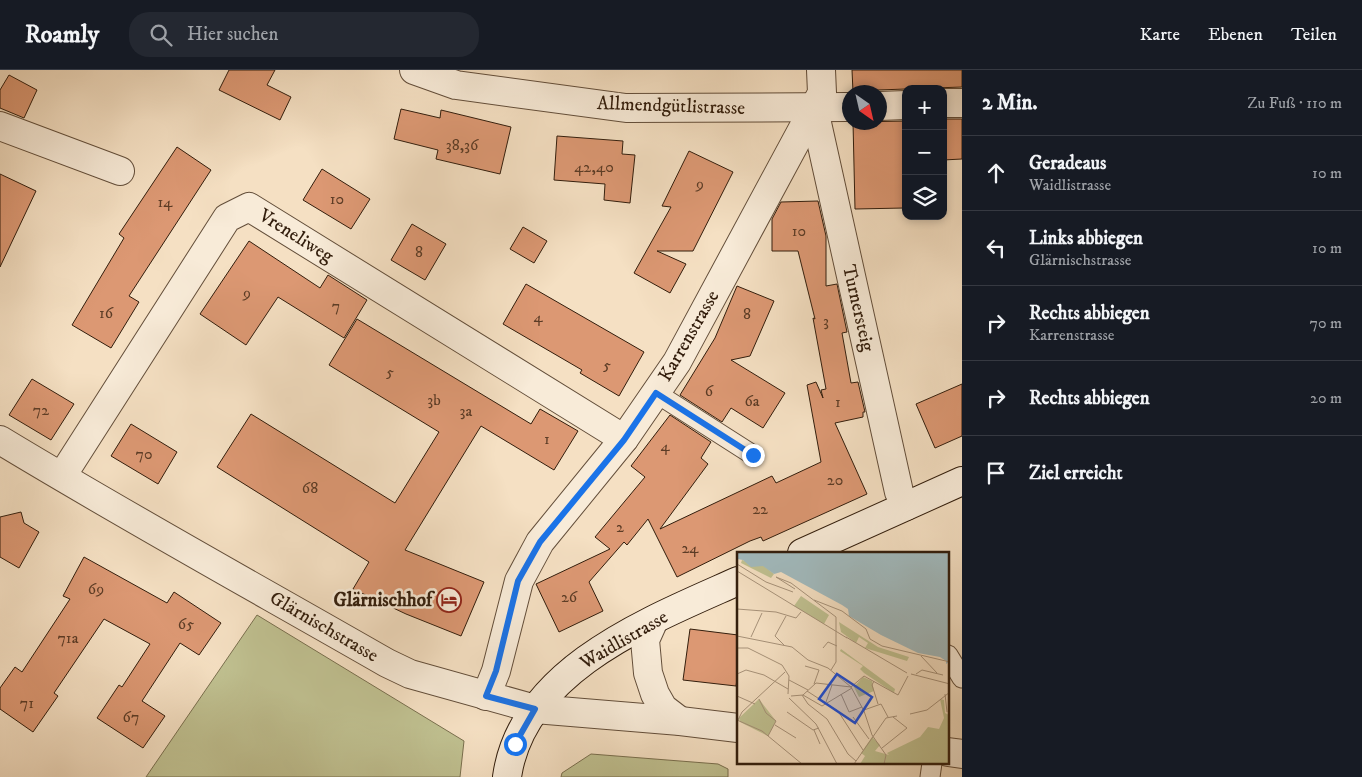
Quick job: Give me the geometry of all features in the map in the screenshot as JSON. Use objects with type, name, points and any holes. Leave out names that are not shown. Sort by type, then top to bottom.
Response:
[{"type":"street","name":"Allmendgütlistrasse","points":[[414,70],[456,86],[626,108],[842,107]]},
{"type":"street","name":"Karrenstrasse","points":[[486,696],[496,671],[518,581],[540,542],[624,440],[677,362],[822,92],[821,70]]},
{"type":"street","points":[[947,103],[962,103]]},
{"type":"street","points":[[887,106],[902,105]]},
{"type":"street","name":"Turnersteig","points":[[812,108],[817,123],[899,492],[906,506]]},
{"type":"street","points":[[0,126],[120,171]]},
{"type":"street","name":"Vreneliweg","points":[[62,476],[227,218],[249,207],[624,440]]},
{"type":"street","name":"Glärnischstrasse","points":[[1,442],[387,664],[410,674],[535,709],[737,728]]},
{"type":"street","points":[[804,552],[962,481]]},
{"type":"street","name":"Waidlistrasse","points":[[507,777],[515,744],[535,709],[566,675],[605,647],[654,620],[737,581]]},
{"type":"street","points":[[654,620],[645,640],[648,673],[655,694],[663,708],[680,722]]},
{"type":"street","points":[[949,752],[962,754]]},
{"type":"lane","points":[[656,393],[753,455]]},
{"type":"lane","points":[[930,777],[932,764]]},
{"type":"green space","points":[[257,615],[464,741],[460,777],[146,777]]},
{"type":"green space","points":[[591,754],[718,764],[728,769],[728,777],[561,777],[562,773]]},
{"type":"building","points":[[229,70],[275,70],[267,85],[291,97],[280,120],[219,90]]},
{"type":"building","points":[[852,70],[962,70],[962,87],[902,85],[902,89],[887,90],[887,85],[853,85]]},
{"type":"building","points":[[9,75],[37,90],[24,118],[0,108],[0,90]]},
{"type":"building","points":[[401,109],[440,118],[441,110],[511,127],[500,174],[436,159],[438,150],[394,139]]},
{"type":"building","points":[[947,119],[962,119],[962,159],[947,160]]},
{"type":"building","points":[[887,121],[902,121],[902,208],[855,209],[853,130],[887,130]]},
{"type":"building","points":[[557,136],[623,141],[622,154],[635,155],[630,203],[604,200],[605,184],[554,180]]},
{"type":"building","points":[[177,147],[211,170],[129,296],[139,302],[111,348],[72,325],[124,238],[119,234]]},
{"type":"building","points":[[689,151],[733,172],[693,251],[657,251],[686,264],[670,293],[634,273],[671,207],[662,206]]},
{"type":"building","points":[[322,169],[370,199],[351,229],[303,200]]},
{"type":"building","points":[[0,174],[36,191],[0,267]]},
{"type":"building","points":[[818,201],[826,236],[826,286],[837,284],[847,332],[842,333],[851,383],[858,382],[865,412],[863,412],[863,417],[835,423],[867,494],[763,541],[761,537],[750,541],[677,577],[648,519],[627,545],[624,542],[589,582],[603,611],[559,632],[536,584],[610,549],[595,537],[645,477],[631,466],[670,415],[711,442],[701,458],[708,464],[660,529],[772,476],[776,483],[821,462],[807,385],[816,382],[823,398],[821,390],[826,389],[813,318],[815,319],[798,251],[772,251],[772,219],[781,202]]},
{"type":"building","points":[[412,224],[446,244],[425,280],[391,260]]},
{"type":"building","points":[[523,227],[547,241],[534,263],[510,249]]},
{"type":"building","points":[[249,241],[320,288],[328,275],[367,300],[344,338],[278,297],[246,345],[200,314]]},
{"type":"building","points":[[526,284],[644,352],[619,396],[580,373],[582,370],[503,324]]},
{"type":"building","points":[[737,286],[774,301],[750,356],[731,360],[785,393],[763,428],[731,408],[722,422],[680,395],[715,338]]},
{"type":"building","points":[[357,319],[531,424],[540,409],[578,431],[554,470],[481,426],[405,550],[484,582],[461,636],[406,614],[353,589],[369,562],[217,467],[251,414],[395,503],[439,432],[329,365]]},
{"type":"building","points":[[32,379],[74,404],[51,440],[9,415]]},
{"type":"building","points":[[962,384],[962,436],[935,448],[916,404]]},
{"type":"building","points":[[131,424],[177,452],[158,484],[111,456]]},
{"type":"building","points":[[21,512],[24,523],[39,532],[19,568],[0,557],[0,517]]},
{"type":"building","points":[[84,557],[167,603],[174,592],[221,623],[199,655],[180,643],[142,701],[165,716],[143,748],[97,718],[119,685],[122,687],[150,644],[104,619],[54,693],[58,696],[33,732],[0,709],[0,688],[15,667],[22,672],[70,599],[63,596]]},
{"type":"building","points":[[690,629],[737,635],[736,686],[683,680]]},
{"type":"place","name":"Glärnischhof","points":[[449,600]]},
{"type":"route","points":[[515,744],[535,709],[486,696],[496,671],[518,581],[540,542],[624,440],[656,393],[753,455]]}]
